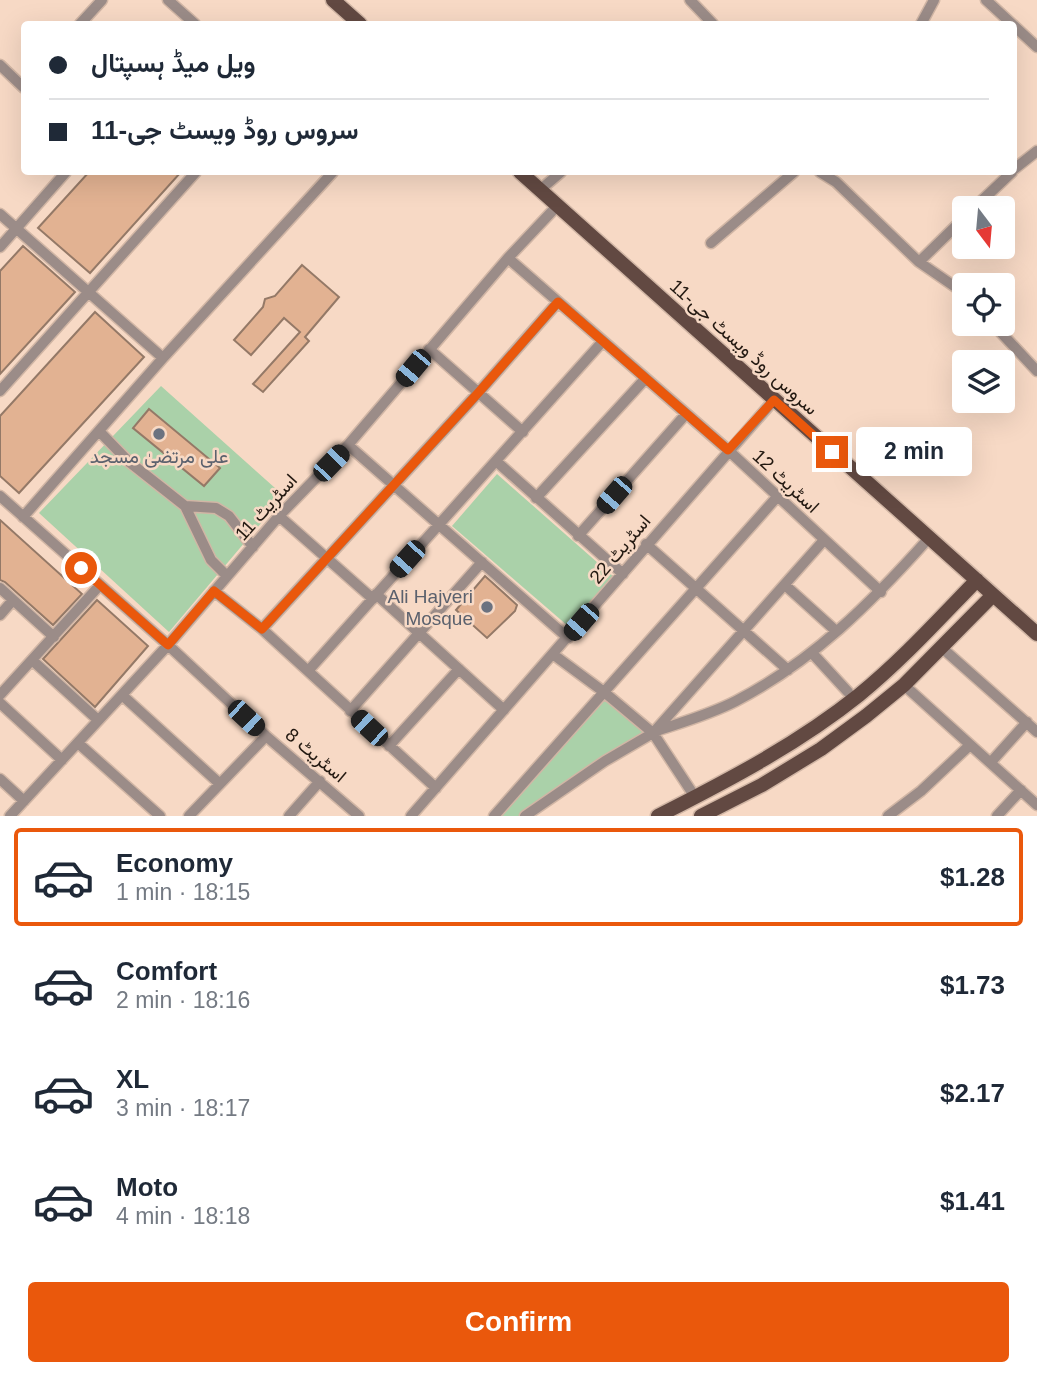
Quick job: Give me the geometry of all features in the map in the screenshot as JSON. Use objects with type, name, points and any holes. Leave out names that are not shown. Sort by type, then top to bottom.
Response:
[{"type":"main road","points":[[333,0],[357,21]]},
{"type":"main road","name":"سروس روڈ ویسٹ جی-11","points":[[523,175],[1037,634]]},
{"type":"main road","points":[[658,816],[782,749],[859,695],[909,651],[977,580]]},
{"type":"main road","points":[[701,816],[762,785],[821,749],[904,685],[992,596]]},
{"type":"street","points":[[83,21],[102,0]]},
{"type":"street","points":[[168,0],[192,21]]},
{"type":"street","points":[[690,0],[710,21]]},
{"type":"street","points":[[923,21],[934,0]]},
{"type":"street","points":[[986,0],[1009,21]]},
{"type":"street","points":[[1017,29],[1037,47]]},
{"type":"street","points":[[0,65],[21,84]]},
{"type":"street","points":[[1017,168],[1037,151]]},
{"type":"street","points":[[0,247],[63,175]]},
{"type":"street","points":[[0,391],[193,175]]},
{"type":"street","points":[[23,517],[163,358],[330,175]]},
{"type":"street","points":[[540,190],[558,175]]},
{"type":"street","points":[[711,243],[790,175]]},
{"type":"street","points":[[825,175],[836,182],[919,262],[952,285]]},
{"type":"street","points":[[987,196],[1009,175]]},
{"type":"street","name":"اسٹریٹ 11","points":[[10,816],[168,645],[279,516],[348,445],[429,349],[558,205]]},
{"type":"street","points":[[0,214],[163,358]]},
{"type":"street","points":[[919,262],[952,230]]},
{"type":"street","name":"اسٹریٹ 12","points":[[509,258],[728,450],[881,592]]},
{"type":"street","points":[[262,629],[558,302]]},
{"type":"street","points":[[1004,336],[1037,371]]},
{"type":"street","points":[[308,671],[603,341]]},
{"type":"street","points":[[429,349],[523,432]]},
{"type":"street","points":[[536,498],[645,379]]},
{"type":"street","name":"اسٹریٹ 22","points":[[411,816],[774,400]]},
{"type":"street","points":[[578,536],[686,414]]},
{"type":"street","points":[[99,431],[128,461],[185,506],[211,560],[227,576]]},
{"type":"street","points":[[348,445],[568,638]]},
{"type":"street","points":[[496,461],[623,574]]},
{"type":"street","name":"اسٹریٹ 8","points":[[0,496],[266,736],[359,816]]},
{"type":"street","points":[[494,816],[777,497]]},
{"type":"street","points":[[185,506],[216,508],[229,516],[253,547]]},
{"type":"street","points":[[279,516],[504,710]]},
{"type":"street","points":[[525,816],[653,733],[734,702],[813,654],[881,592],[928,539]]},
{"type":"street","points":[[653,733],[824,540]]},
{"type":"street","points":[[646,544],[788,670]]},
{"type":"street","points":[[350,711],[482,562]]},
{"type":"street","points":[[0,695],[100,585]]},
{"type":"street","points":[[785,585],[836,631]]},
{"type":"street","points":[[0,588],[54,637]]},
{"type":"street","points":[[214,591],[262,629],[436,788]]},
{"type":"street","points":[[0,615],[13,600]]},
{"type":"street","points":[[941,647],[1037,732]]},
{"type":"street","points":[[813,654],[848,692]]},
{"type":"street","points":[[554,655],[653,733],[695,797]]},
{"type":"street","points":[[32,660],[98,720]]},
{"type":"street","points":[[389,746],[459,669]]},
{"type":"street","points":[[904,685],[1037,805]]},
{"type":"street","points":[[122,695],[220,784]]},
{"type":"street","points":[[0,703],[62,760]]},
{"type":"street","points":[[991,762],[1027,722]]},
{"type":"street","points":[[189,816],[266,736]]},
{"type":"street","points":[[78,743],[160,816]]},
{"type":"street","points":[[888,816],[921,791],[970,745]]},
{"type":"street","points":[[0,779],[24,801]]},
{"type":"street","points":[[289,816],[320,781]]},
{"type":"street","points":[[997,816],[1021,790]]},
{"type":"green space","points":[[161,386],[284,496],[169,632],[39,513]]},
{"type":"green space","points":[[497,474],[615,578],[568,626],[452,526]]},
{"type":"green space","points":[[605,694],[649,733],[522,816],[496,816]]},
{"type":"building","points":[[86,175],[178,175],[90,273],[38,228]]},
{"type":"building","points":[[23,246],[75,292],[0,374],[0,271]]},
{"type":"building","points":[[302,265],[339,297],[305,337],[309,341],[263,392],[253,384],[300,332],[284,318],[251,355],[234,340],[263,307],[265,299],[275,296]]},
{"type":"building","points":[[95,312],[144,357],[19,493],[0,476],[0,416]]},
{"type":"building","points":[[149,409],[220,468],[204,486],[133,428]]},
{"type":"building","points":[[0,520],[82,594],[53,625],[0,580]]},
{"type":"building","name":"Ali Hajveri Mosque","points":[[485,576],[517,605],[515,611],[487,638],[456,610]]},
{"type":"building","points":[[97,600],[148,646],[95,707],[43,659]]},
{"type":"place","name":"علی مرتضیٰ مسجد","points":[[159,434]]},
{"type":"place","name":"Ali Hajveri Mosque","points":[[487,607]]},
{"type":"route","points":[[81,568],[168,645],[214,591],[262,629],[558,302],[728,450],[774,400],[832,452]]}]
